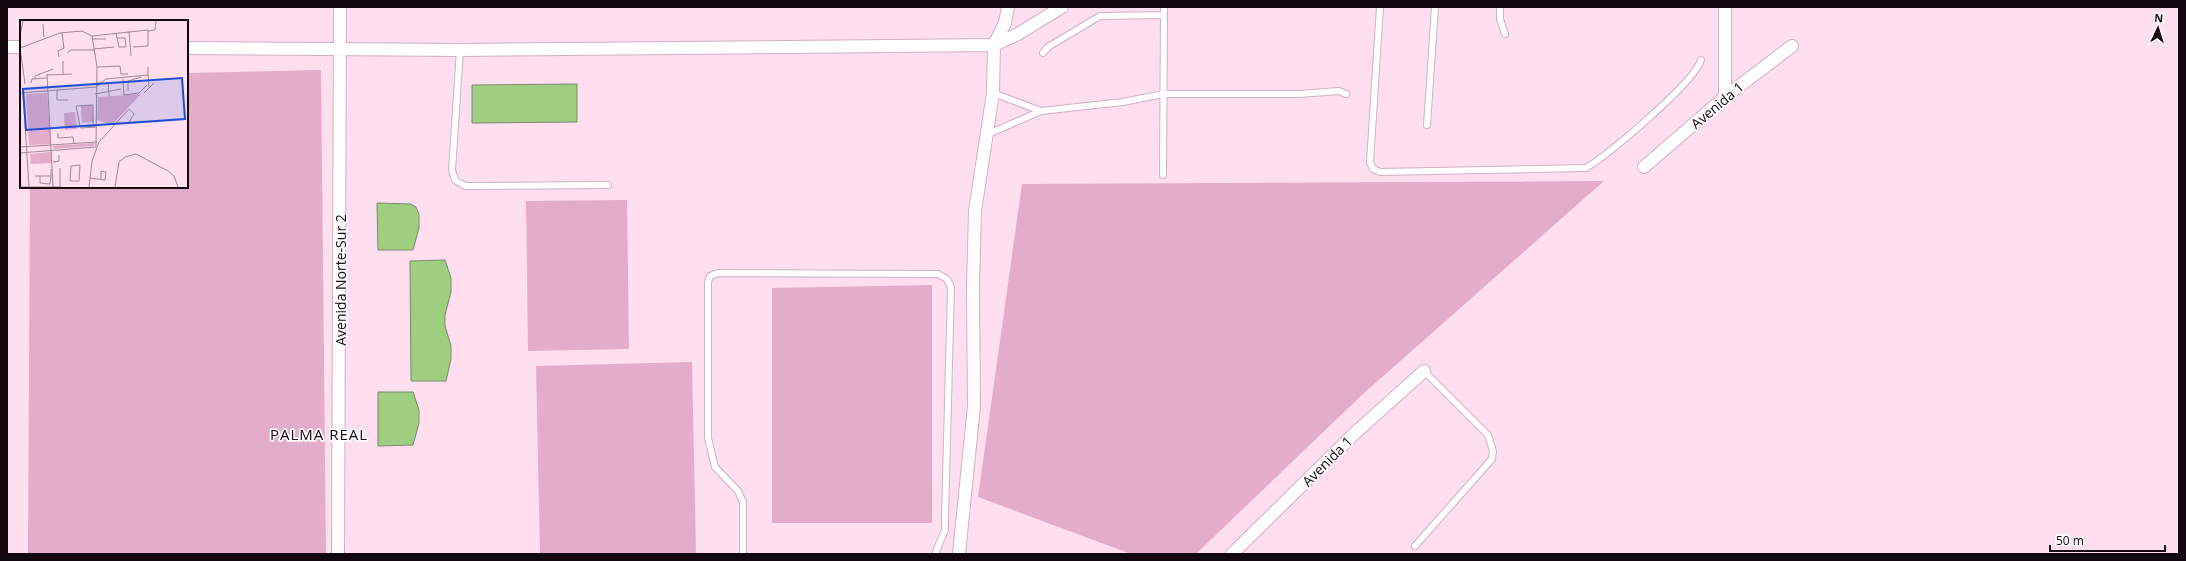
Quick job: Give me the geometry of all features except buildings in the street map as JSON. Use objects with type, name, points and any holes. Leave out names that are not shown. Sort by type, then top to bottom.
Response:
[{"type":"street","name":"Avenida Norte-Sur 2","points":[[338,554],[340,7]]},
{"type":"street","points":[[959,554],[974,406],[974,238],[986,135],[993,93],[994,45],[1005,23],[1008,7]]},
{"type":"street","points":[[188,48],[460,50],[994,45],[1018,34],[1062,7]]},
{"type":"street","points":[[1725,7],[1725,97]]},
{"type":"street","name":"Avenida 1","points":[[1644,167],[1725,97],[1792,46]]},
{"type":"street","points":[[7,47],[20,47]]},
{"type":"street","name":"Avenida 1","points":[[1232,554],[1354,434],[1424,371]]},
{"type":"lane","points":[[1163,174],[1164,7]]},
{"type":"lane","points":[[1380,7],[1370,162],[1373,169],[1380,172],[1586,168],[1598,161],[1651,116],[1685,82],[1701,60]]},
{"type":"lane","points":[[1427,125],[1435,7]]},
{"type":"lane","points":[[1500,7],[1500,19],[1505,34]]},
{"type":"lane","points":[[1043,53],[1048,47],[1100,16],[1164,15]]},
{"type":"lane","points":[[460,50],[452,170],[455,180],[465,186],[608,185]]},
{"type":"lane","points":[[986,135],[1041,111],[1123,102],[1163,94],[1299,94],[1339,91],[1346,94]]},
{"type":"lane","points":[[993,93],[1041,111]]},
{"type":"lane","points":[[742,554],[743,502],[738,491],[715,467],[708,438],[708,282],[710,276],[718,273],[938,274],[947,279],[951,287],[945,517],[944,530],[935,554]]},
{"type":"lane","points":[[1415,546],[1492,459],[1493,451],[1488,435],[1424,371]]},
{"type":"shaded area","points":[[321,70],[326,554],[28,554],[30,188],[188,188],[188,73]]},
{"type":"shaded area","points":[[1604,181],[1363,394],[1196,554],[1131,554],[978,497],[1022,184]]},
{"type":"shaded area","points":[[627,200],[629,349],[528,351],[526,201]]},
{"type":"shaded area","points":[[932,285],[932,523],[772,523],[772,288]]},
{"type":"shaded area","points":[[692,362],[696,554],[540,554],[536,366]]},
{"type":"district","name":"PALMA REAL","points":[[319,434]]}]
